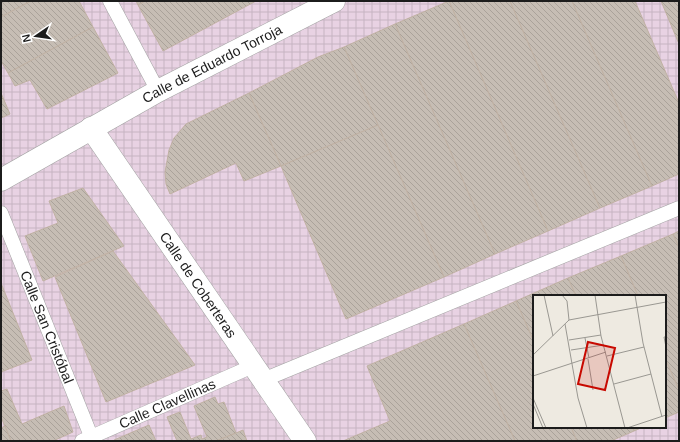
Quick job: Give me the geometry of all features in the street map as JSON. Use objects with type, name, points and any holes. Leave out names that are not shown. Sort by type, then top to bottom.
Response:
[{"type":"street","name":"Calle de Eduardo Torroja","points":[[1,180],[158,91],[334,1]]},
{"type":"street","name":"Calle de Coberteras","points":[[91,128],[305,441]]},
{"type":"lane","points":[[110,1],[158,91]]},
{"type":"lane","name":"Calle Clavellinas","points":[[89,440],[679,208]]},
{"type":"lane","name":"Calle San Cristóbal","points":[[1,213],[89,440]]},
{"type":"shaded area","points":[[1,1],[679,1],[679,441],[1,441]]},
{"type":"building","points":[[1,1],[31,1],[1,17]]},
{"type":"building","points":[[31,1],[79,1],[93,27],[8,73],[1,61],[1,17]]},
{"type":"building","points":[[136,1],[145,1],[138,5]]},
{"type":"building","points":[[145,1],[256,1],[163,51],[138,5]]},
{"type":"building","points":[[449,1],[510,1],[600,208],[548,231]]},
{"type":"building","points":[[449,1],[548,231],[495,254],[395,24]]},
{"type":"building","points":[[510,1],[572,1],[652,186],[600,208]]},
{"type":"building","points":[[572,1],[635,1],[679,103],[679,174],[652,186]]},
{"type":"building","points":[[661,1],[679,1],[679,44]]},
{"type":"building","points":[[395,24],[495,254],[444,277],[344,47]]},
{"type":"building","points":[[93,27],[118,73],[47,109],[30,80],[15,86],[8,73]]},
{"type":"building","points":[[344,47],[378,125],[281,166],[249,93],[318,57]]},
{"type":"building","points":[[1,93],[10,114],[1,118]]},
{"type":"building","points":[[249,93],[281,166],[244,181],[236,163],[170,194],[166,184],[165,172],[169,150],[174,138],[186,124]]},
{"type":"building","points":[[378,125],[444,277],[346,319],[281,166]]},
{"type":"building","points":[[83,188],[124,246],[43,281],[25,236],[58,223],[49,201]]},
{"type":"building","points":[[679,231],[679,248],[673,234]]},
{"type":"building","points":[[673,234],[679,248],[679,390],[666,360],[666,295],[638,295],[621,256]]},
{"type":"building","points":[[113,251],[195,365],[106,402],[55,277]]},
{"type":"building","points":[[621,256],[638,295],[576,295],[568,278]]},
{"type":"building","points":[[568,278],[576,295],[533,295],[533,340],[516,301]]},
{"type":"building","points":[[1,283],[32,360],[1,372]]},
{"type":"building","points":[[516,301],[533,340],[533,428],[571,428],[577,441],[515,441],[464,324]]},
{"type":"building","points":[[464,324],[515,441],[343,441],[390,421],[367,366]]},
{"type":"building","points":[[666,360],[679,390],[679,412],[666,418]]},
{"type":"building","points":[[7,389],[22,424],[64,406],[73,432],[53,441],[11,441],[1,417],[1,391]]},
{"type":"building","points":[[215,397],[218,404],[224,402],[236,433],[216,441],[177,441],[167,417],[180,412],[191,439],[201,435],[202,439],[207,437],[194,406]]},
{"type":"building","points":[[149,425],[156,441],[114,441],[114,440]]},
{"type":"building","points":[[5,426],[11,441],[1,441],[1,428]]},
{"type":"building","points":[[571,428],[633,428],[634,431],[611,441],[577,441]]},
{"type":"building","points":[[633,428],[641,428],[634,431]]},
{"type":"building","points":[[243,430],[247,441],[216,441],[236,433]]}]
